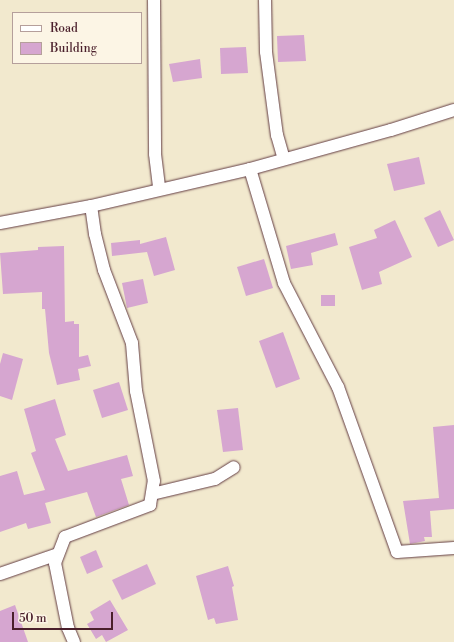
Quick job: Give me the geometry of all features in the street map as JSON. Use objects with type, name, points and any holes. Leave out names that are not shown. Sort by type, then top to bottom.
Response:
[{"type":"street","points":[[154,0],[155,154],[159,189]]},
{"type":"street","points":[[265,0],[266,52],[277,135],[284,159]]},
{"type":"street","points":[[0,223],[91,206],[250,169],[391,130],[454,110]]},
{"type":"street","points":[[250,169],[284,283],[338,387],[397,552],[454,548]]},
{"type":"street","points":[[74,642],[68,628],[55,563],[66,537],[150,505],[154,481],[136,391],[132,343],[104,270],[95,234],[91,206]]},
{"type":"street","points":[[152,494],[214,479],[234,467]]},
{"type":"street","points":[[0,574],[58,554]]},
{"type":"building","points":[[304,35],[306,61],[278,62],[277,36]]},
{"type":"building","points":[[246,47],[248,73],[221,74],[220,48]]},
{"type":"building","points":[[200,59],[202,78],[173,82],[169,64]]},
{"type":"building","points":[[419,157],[425,184],[394,191],[387,164]]},
{"type":"building","points":[[440,210],[454,240],[438,247],[424,218]]},
{"type":"building","points":[[395,220],[412,257],[379,272],[382,284],[362,290],[349,247],[377,238],[374,230]]},
{"type":"building","points":[[335,233],[338,245],[311,253],[313,265],[291,269],[286,246]]},
{"type":"building","points":[[166,237],[175,270],[154,276],[147,252],[112,256],[111,243],[140,240],[140,244]]},
{"type":"building","points":[[64,246],[65,322],[74,321],[74,324],[79,324],[79,357],[88,355],[91,366],[78,369],[80,380],[57,385],[49,353],[45,309],[42,309],[42,292],[3,294],[0,253],[38,250],[38,247]]},
{"type":"building","points":[[264,259],[273,288],[246,296],[237,267]]},
{"type":"building","points":[[143,279],[148,303],[127,308],[122,283]]},
{"type":"building","points":[[321,295],[335,295],[335,306],[321,306]]},
{"type":"building","points":[[283,332],[300,379],[276,388],[259,341]]},
{"type":"building","points":[[3,353],[23,359],[12,400],[0,396],[0,364]]},
{"type":"building","points":[[119,382],[128,410],[102,418],[93,390]]},
{"type":"building","points":[[55,399],[66,435],[55,439],[68,471],[127,455],[133,476],[121,479],[129,505],[96,517],[87,492],[45,503],[51,523],[28,529],[26,523],[0,532],[0,476],[17,471],[24,495],[45,490],[31,453],[36,451],[24,409]]},
{"type":"building","points":[[238,408],[243,450],[223,452],[217,410]]},
{"type":"building","points":[[454,425],[454,509],[430,511],[432,537],[424,537],[425,541],[410,544],[403,501],[439,498],[433,427]]},
{"type":"building","points":[[96,550],[103,567],[87,574],[80,557]]},
{"type":"building","points":[[147,564],[156,584],[122,600],[112,580]]},
{"type":"building","points":[[228,566],[234,586],[232,587],[238,620],[216,624],[214,618],[208,620],[196,576]]},
{"type":"building","points":[[110,600],[128,630],[106,642],[102,635],[96,639],[87,624],[94,620],[90,612]]},
{"type":"building","points":[[15,605],[28,642],[0,642],[0,611]]}]
